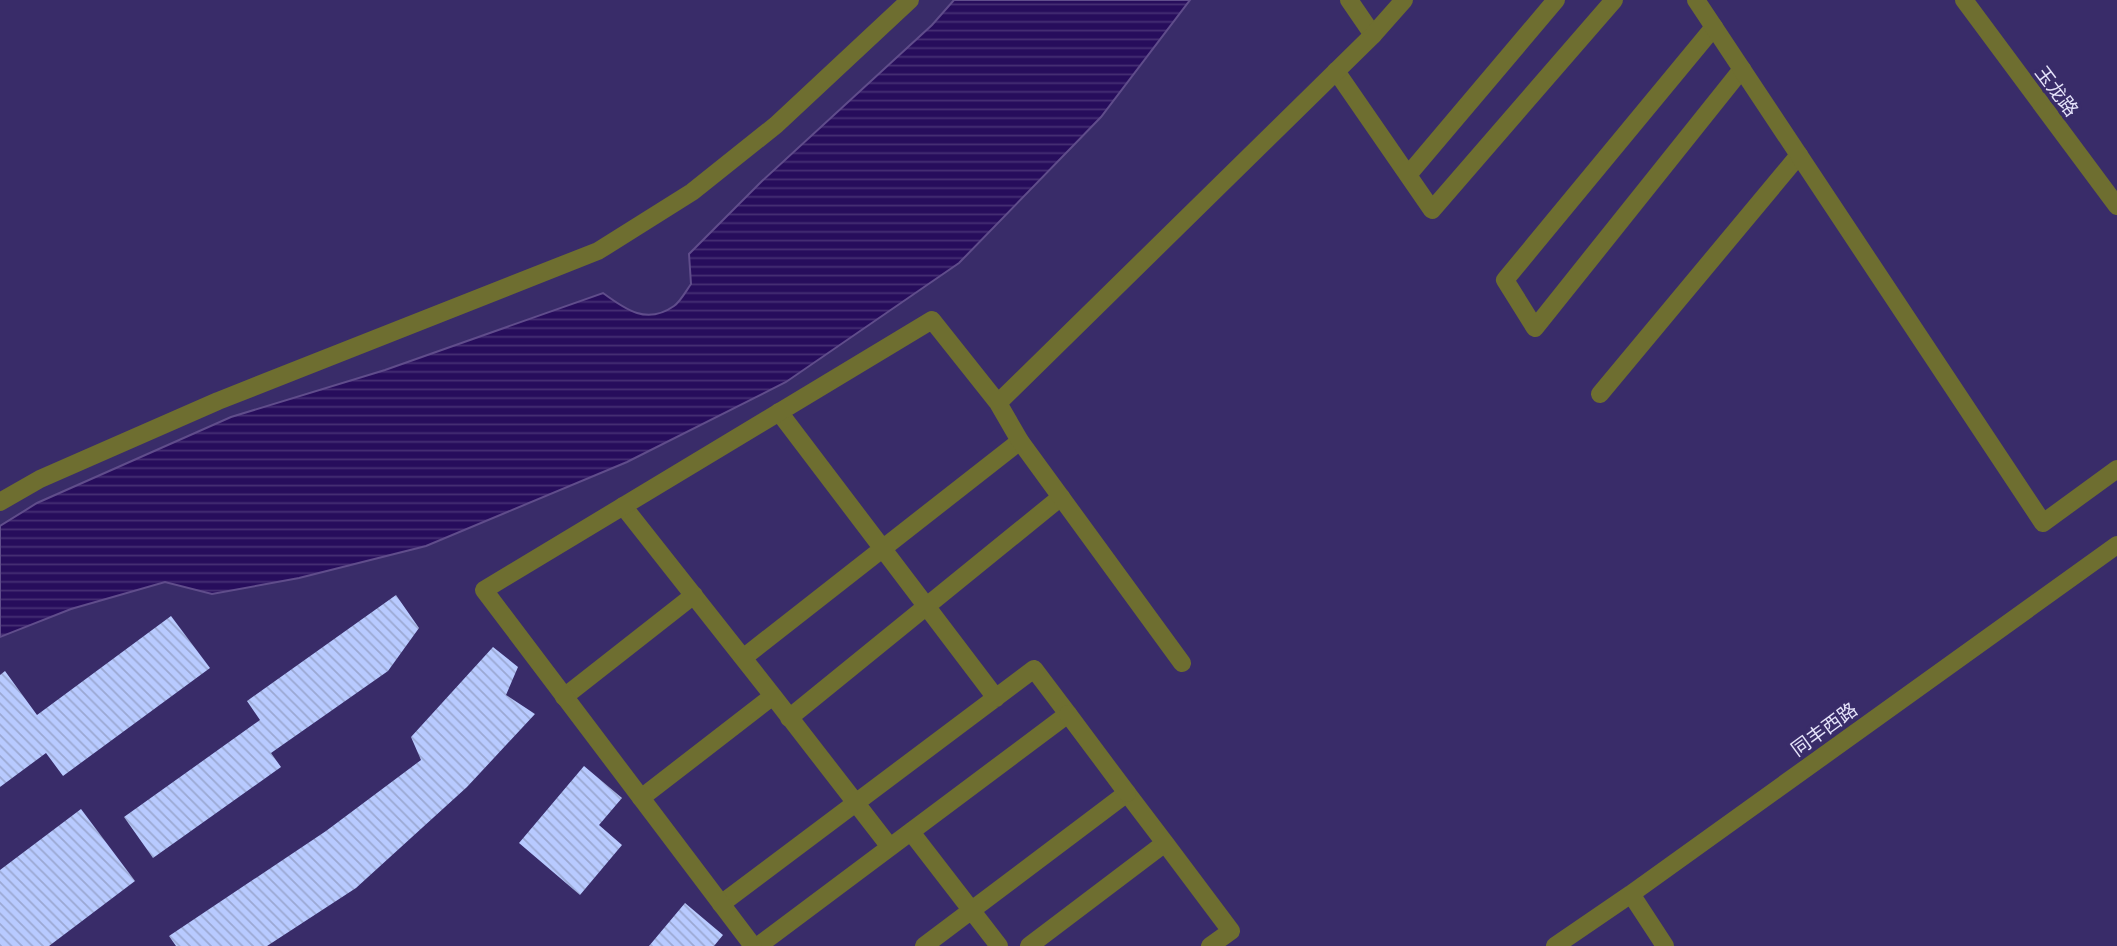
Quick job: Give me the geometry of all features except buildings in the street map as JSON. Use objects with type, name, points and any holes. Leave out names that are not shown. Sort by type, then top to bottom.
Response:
[{"type":"street","points":[[0,502],[40,478],[218,401],[598,251],[692,192],[776,125],[910,0]]},
{"type":"street","points":[[1349,0],[1373,35]]},
{"type":"street","points":[[998,402],[1373,35],[1404,0]]},
{"type":"street","points":[[1408,175],[1556,0]]},
{"type":"street","points":[[1336,71],[1432,210],[1614,0]]},
{"type":"street","points":[[1696,0],[2043,523],[2117,469]]},
{"type":"street","name":"玉龙路","points":[[1964,0],[2117,206]]},
{"type":"street","points":[[1714,27],[1505,280],[1535,328],[1742,69]]},
{"type":"street","points":[[1600,394],[1799,155]]},
{"type":"street","points":[[1068,714],[755,946],[484,590],[932,320],[998,402],[1020,441],[1182,663]]},
{"type":"street","points":[[779,412],[996,698]]},
{"type":"street","points":[[743,658],[1020,441]]},
{"type":"street","points":[[789,718],[1061,496]]},
{"type":"street","points":[[623,506],[890,847]]},
{"type":"street","name":"同丰西路","points":[[1555,946],[2117,545]]},
{"type":"street","points":[[564,697],[694,595]]},
{"type":"street","points":[[722,904],[1034,669],[1231,930],[1210,946]]},
{"type":"street","points":[[642,798],[773,696]]},
{"type":"street","points":[[924,946],[1127,793]]},
{"type":"street","points":[[911,831],[999,946]]},
{"type":"street","points":[[1029,946],[1165,843]]},
{"type":"street","points":[[1631,894],[1665,946]]},
{"type":"shaded area","points":[[954,0],[1190,0],[1101,117],[959,263],[786,382],[627,462],[426,546],[299,578],[212,594],[165,582],[71,609],[0,637],[0,526],[37,503],[231,417],[385,370],[603,293],[628,310],[646,315],[664,312],[674,306],[691,284],[689,254],[762,181],[932,25]]}]
